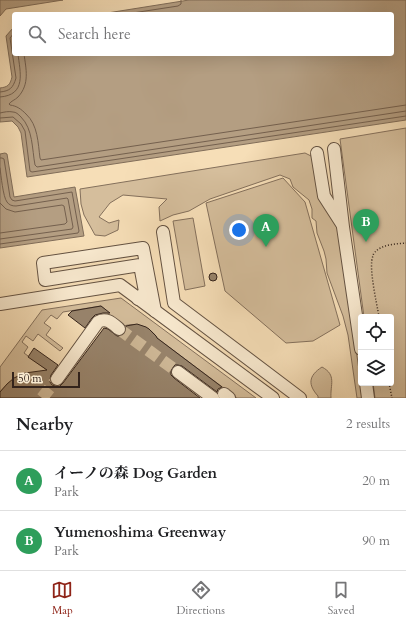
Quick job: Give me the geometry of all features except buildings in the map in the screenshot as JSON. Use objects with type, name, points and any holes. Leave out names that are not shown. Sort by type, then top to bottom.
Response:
[{"type":"lane","points":[[334,149],[343,227],[358,329]]},
{"type":"lane","points":[[317,153],[324,196],[343,227]]},
{"type":"lane","points":[[163,232],[174,302],[300,398]]},
{"type":"lane","points":[[138,299],[145,292],[140,265],[46,280],[43,263],[142,248],[155,311]]},
{"type":"lane","points":[[0,304],[120,285],[273,398]]},
{"type":"lane","points":[[57,378],[98,322],[108,320],[120,329]]},
{"type":"lane","points":[[178,372],[222,397]]},
{"type":"lane","points":[[366,386],[368,398]]},
{"type":"path","points":[[378,314],[372,276],[372,256],[376,251],[385,246],[406,243]]},
{"type":"path","points":[[390,386],[392,398]]},
{"type":"shaded area","points":[[406,128],[406,398],[375,398],[373,386],[394,386],[394,314],[364,314],[340,139]]},
{"type":"shaded area","points":[[305,153],[313,157],[339,230],[358,363],[358,386],[361,386],[363,398],[357,398],[348,335],[343,316],[327,273],[326,259],[317,233],[316,221],[312,218],[312,209],[309,200],[293,187],[290,179],[280,175],[210,199],[189,211],[173,215],[160,221],[159,207],[167,199],[123,195],[110,203],[99,217],[109,223],[119,220],[118,230],[105,236],[95,235],[84,215],[81,204],[80,189]]},
{"type":"shaded area","points":[[283,178],[305,202],[340,325],[313,341],[286,343],[225,291],[206,203]]},
{"type":"shaded area","points":[[193,218],[205,286],[185,290],[173,221]]},
{"type":"shaded area","points":[[121,298],[256,398],[237,398],[157,338],[147,328],[138,325],[124,326],[108,316],[108,312],[101,306],[63,312],[57,319],[51,315],[44,323],[51,328],[46,335],[63,348],[60,351],[38,334],[33,341],[26,336],[22,342],[28,347],[24,353],[51,373],[51,375],[43,373],[22,374],[11,381],[0,392],[0,367],[42,310]]},
{"type":"shaded area","points":[[322,367],[330,373],[332,381],[331,398],[318,398],[312,388],[312,377],[317,370]]},
{"type":"water","points":[[0,0],[63,0],[6,9],[0,16]]},
{"type":"water","points":[[189,0],[406,0],[406,120],[27,177],[21,133],[12,121],[0,122],[0,88],[8,85],[12,77],[6,36],[12,29],[12,56],[394,56],[394,12],[114,12]]},
{"type":"water","points":[[0,154],[7,154],[14,197],[75,187],[84,236],[0,248]]},
{"type":"tunnel","points":[[119,329],[178,372]]},
{"type":"tunnel","points":[[42,398],[57,379]]},
{"type":"place","name":"Yumenoshima Greenway","points":[[366,242]]},
{"type":"place","name":"イーノの森 Dog Garden","points":[[266,247]]}]
